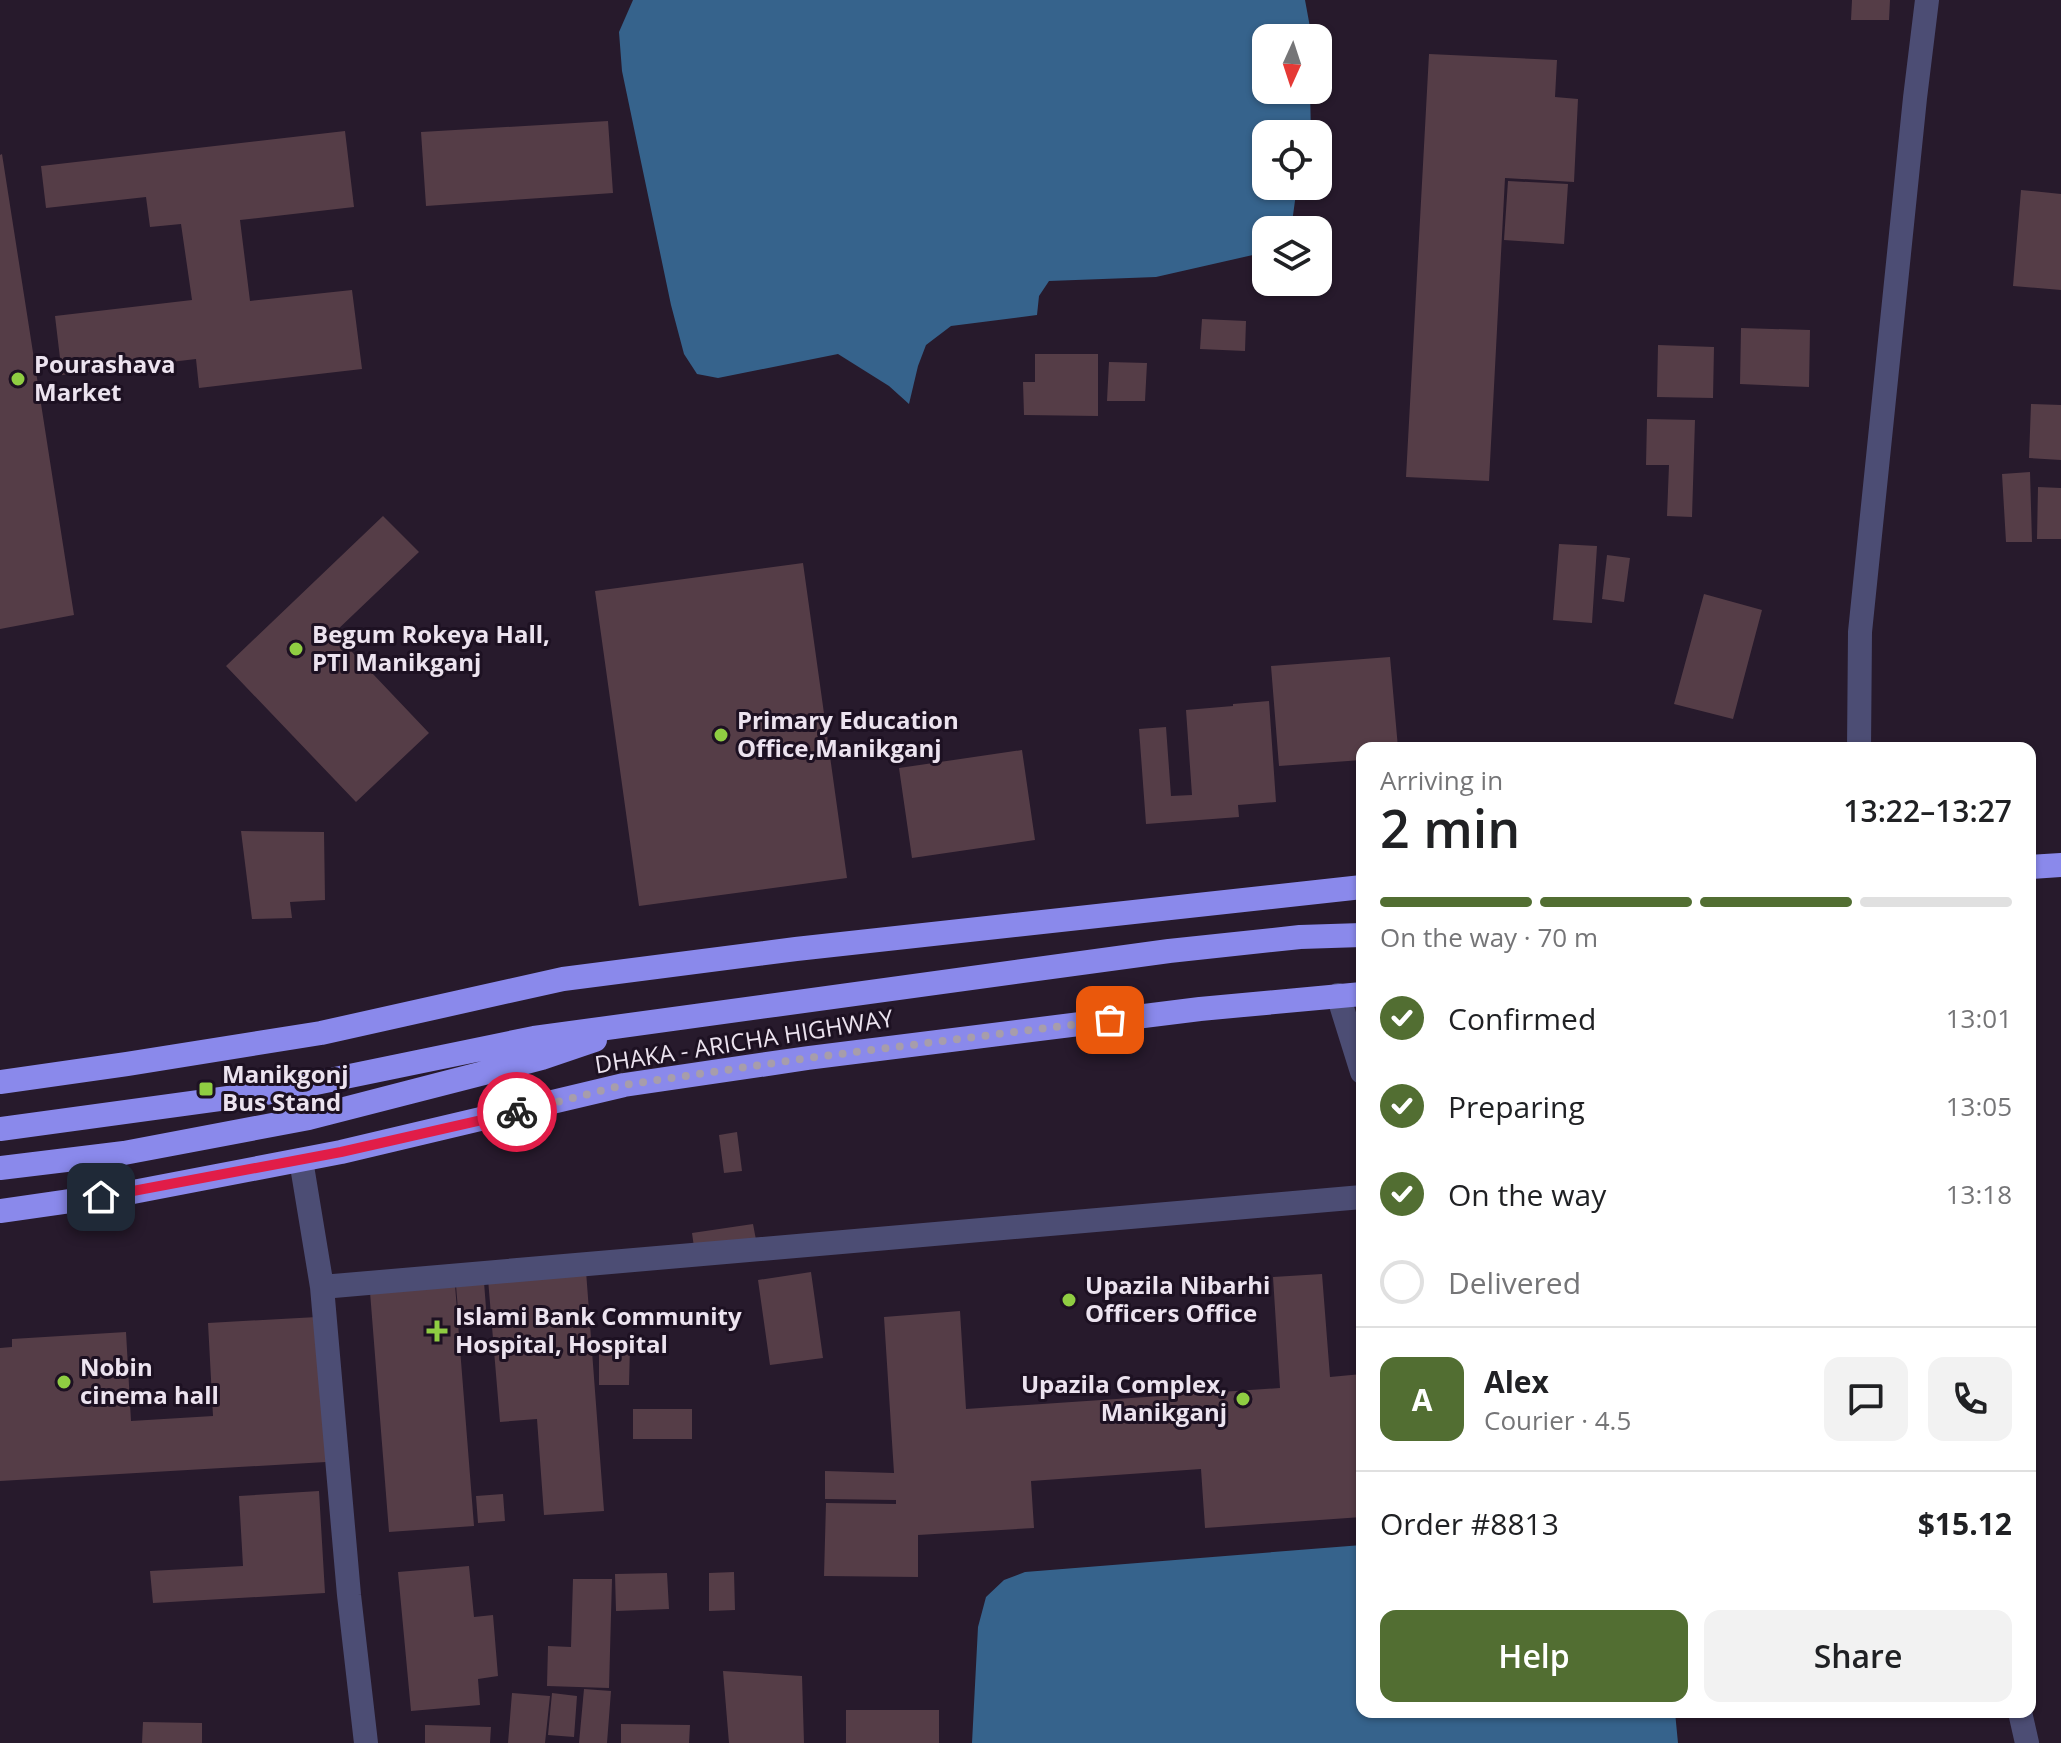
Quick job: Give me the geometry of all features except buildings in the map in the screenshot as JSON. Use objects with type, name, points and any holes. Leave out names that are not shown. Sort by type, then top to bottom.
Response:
[{"type":"highway","points":[[2036,867],[2061,865]]},
{"type":"highway","points":[[0,1082],[321,1033],[563,979],[796,949],[1356,888]]},
{"type":"highway","name":"DHAKA - ARICHA HIGHWAY","points":[[0,1129],[272,1092],[534,1038],[1169,951],[1300,937],[1356,935]]},
{"type":"highway","name":"DHAKA - ARICHA HIGHWAY","points":[[0,1211],[133,1192],[301,1160],[624,1085],[855,1052],[1200,1009],[1350,994]]},
{"type":"highway","points":[[0,1168],[124,1153],[309,1118],[542,1058],[650,1022]]},
{"type":"street","points":[[1859,742],[1860,632],[1927,0]]},
{"type":"street","points":[[1350,994],[1356,1033]]},
{"type":"street","points":[[301,1160],[322,1287],[349,1595],[366,1743]]},
{"type":"street","points":[[322,1287],[1356,1198]]},
{"type":"street","points":[[2021,1718],[2027,1743]]},
{"type":"water","points":[[633,0],[1305,0],[1309,24],[1252,24],[1252,104],[1310,104],[1311,120],[1252,120],[1252,200],[1295,200],[1293,216],[1252,216],[1252,255],[1156,277],[1049,281],[1039,296],[1037,315],[951,326],[926,345],[909,404],[889,386],[838,354],[718,378],[697,374],[684,354],[671,305],[622,71],[619,32]]},
{"type":"water","points":[[1356,1545],[1356,1718],[1676,1718],[1678,1743],[972,1743],[978,1627],[986,1597],[1004,1580],[1025,1572]]},
{"type":"way so far","points":[[517,1112],[624,1085],[1110,1020]]},
{"type":"place","name":"Pourashava Market","points":[[18,379]]},
{"type":"place","name":"Begum Rokeya Hall, PTI Manikganj","points":[[296,649]]},
{"type":"place","name":"Primary Education Office,Manikganj","points":[[721,735]]},
{"type":"place","name":"Manikgonj Bus Stand","points":[[206,1089]]},
{"type":"place","name":"Upazila Nibarhi Officers Office","points":[[1069,1300]]},
{"type":"place","name":"Islami Bank Community Hospital, Hospital","points":[[437,1331]]},
{"type":"place","name":"Nobin cinema hall","points":[[64,1382]]},
{"type":"place","name":"Upazila Complex, Manikganj","points":[[1243,1399]]},
{"type":"route","points":[[101,1197],[341,1152],[517,1112]]}]
